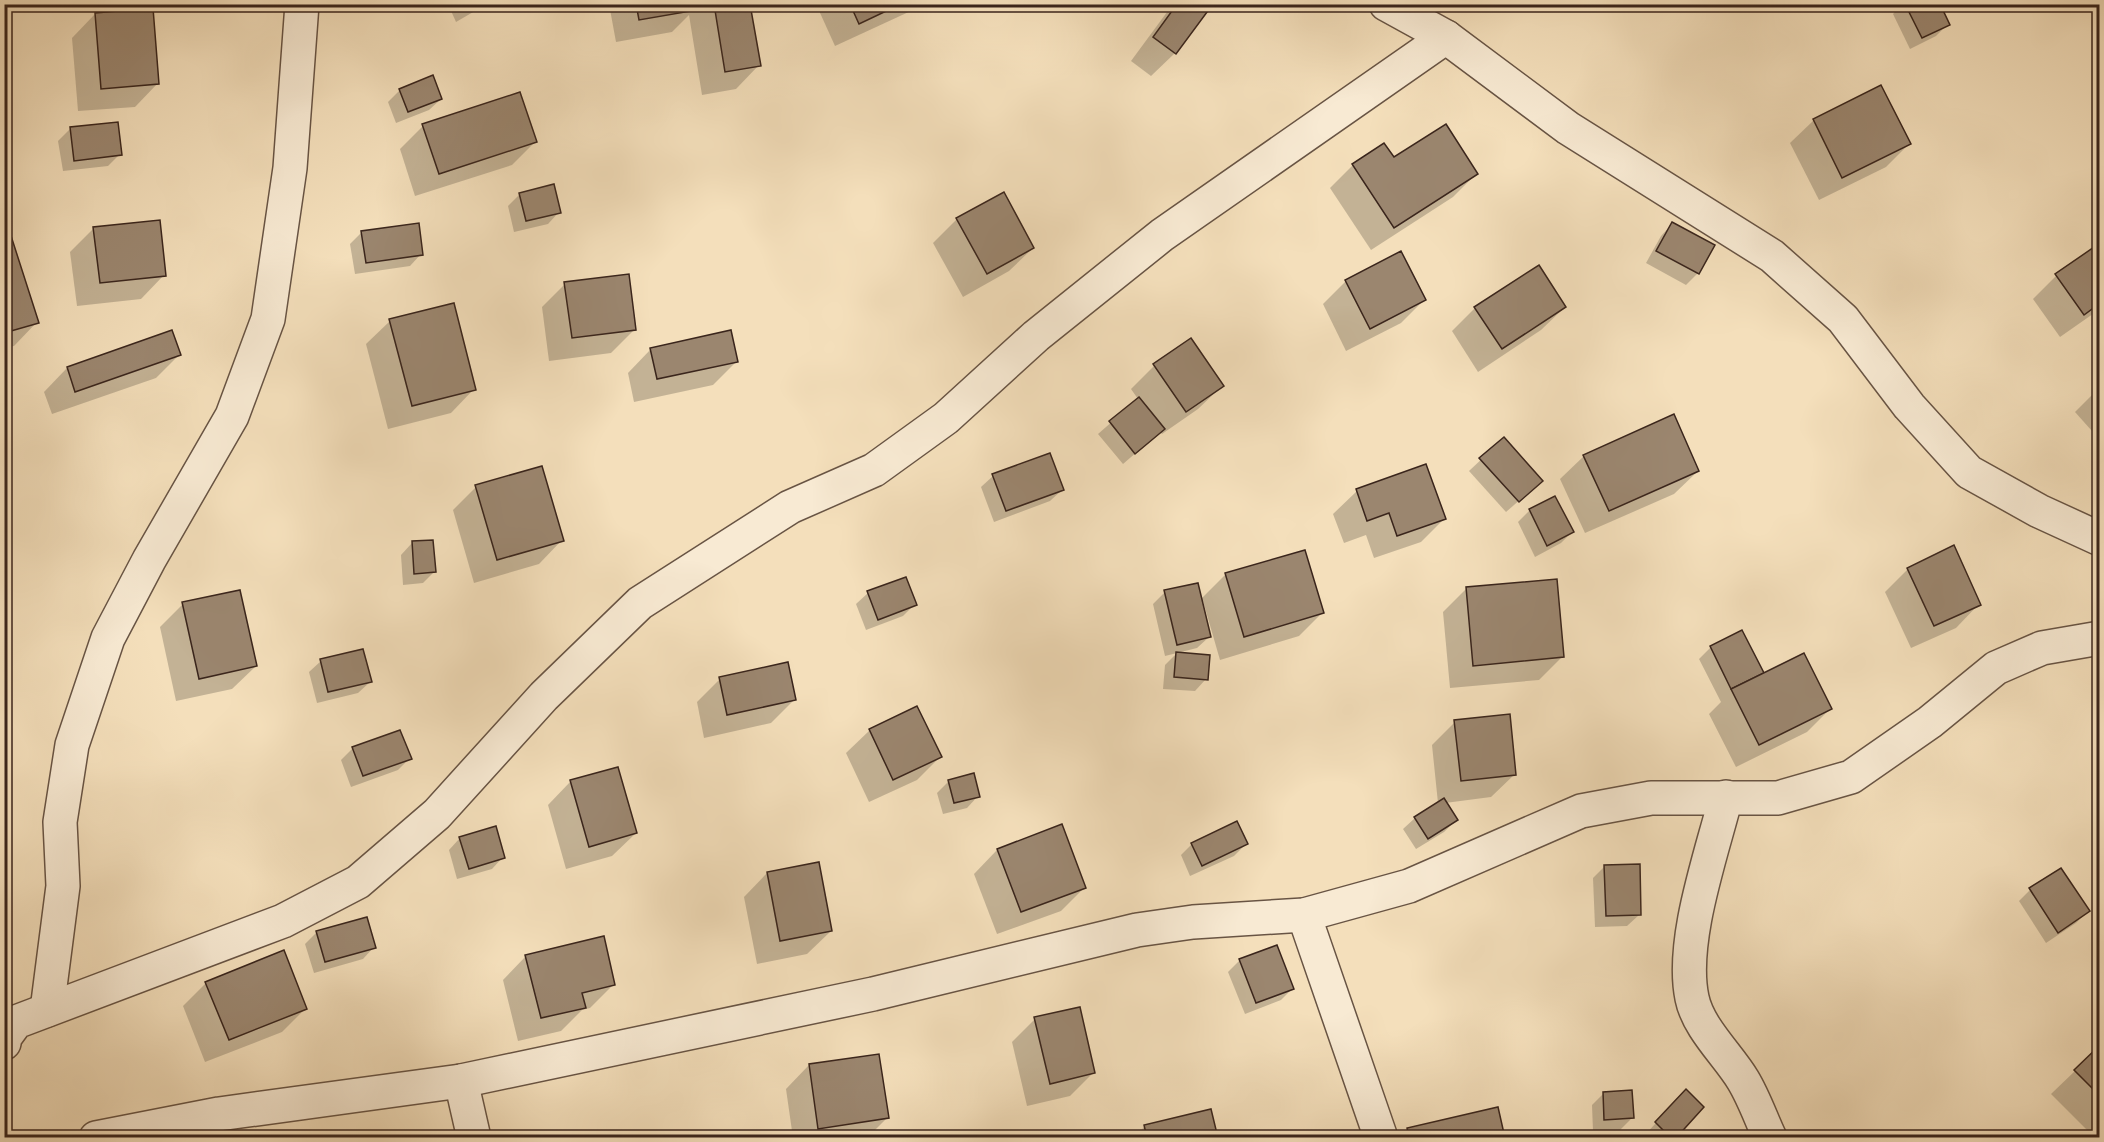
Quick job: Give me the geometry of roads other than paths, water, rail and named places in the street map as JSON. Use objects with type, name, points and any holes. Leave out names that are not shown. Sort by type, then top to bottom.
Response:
[{"type":"street","points":[[47,1010],[63,886],[60,822],[72,745],[108,638],[149,560],[232,416],[268,319],[290,168],[302,4]]},
{"type":"street","points":[[1386,4],[1446,37],[1568,128],[1772,256],[1843,319],[1909,406],[1969,472],[2039,511],[2100,539]]},
{"type":"street","points":[[4,1043],[5,1037],[16,1022],[283,921],[358,882],[437,814],[544,696],[640,603],[790,507],[883,463],[946,418],[1036,336],[1162,235],[1446,37]]},
{"type":"street","points":[[96,1137],[219,1114],[461,1081],[873,994],[1137,930],[1193,922],[1304,915],[1409,886],[1581,811],[1652,798],[1778,798],[1851,777],[1930,722],[1996,668],[2042,648],[2100,638]]},
{"type":"street","points":[[1726,797],[1699,900],[1690,961],[1692,1000],[1713,1039],[1743,1080],[1770,1137]]},
{"type":"street","points":[[1304,915],[1381,1137]]},
{"type":"street","points":[[461,1081],[474,1137]]}]
